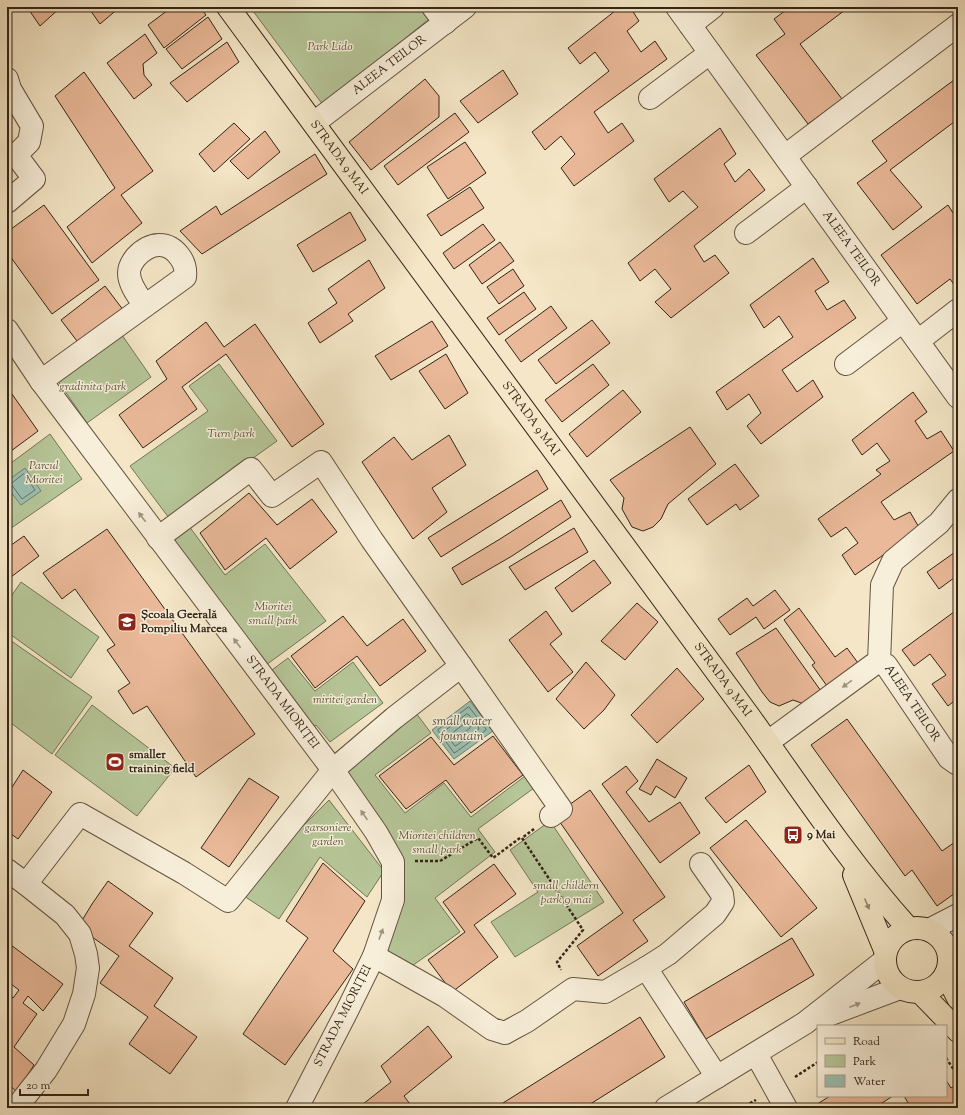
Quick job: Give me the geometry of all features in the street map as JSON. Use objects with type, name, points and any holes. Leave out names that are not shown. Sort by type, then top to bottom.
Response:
[{"type":"main road","name":"STRADA 9 MAI","points":[[228,7],[768,742],[831,832],[888,907],[918,929],[938,935],[945,944],[958,998]]},
{"type":"main road","name":"STRADA 9 MAI","points":[[831,832],[858,883],[885,955],[886,971],[892,981],[910,990],[958,1031]]},
{"type":"main road","points":[[885,955],[890,940],[898,933],[918,929]]},
{"type":"main road","points":[[910,990],[931,989],[939,983],[951,965]]},
{"type":"street","name":"ALEEA TEILOR","points":[[314,123],[439,15],[465,7]]},
{"type":"street","name":"ALEEA TEILOR","points":[[677,7],[958,397]]},
{"type":"street","points":[[690,25],[713,7]]},
{"type":"street","points":[[785,156],[958,25]]},
{"type":"street","points":[[650,98],[710,53]]},
{"type":"street","points":[[7,79],[10,88],[32,126],[29,142],[16,155],[34,179],[7,202]]},
{"type":"street","points":[[746,232],[807,187]]},
{"type":"street","points":[[41,381],[145,306]]},
{"type":"street","points":[[918,341],[958,310]]},
{"type":"street","points":[[846,364],[903,321]]},
{"type":"street","name":"STRADA MIORIȚEI","points":[[7,330],[41,381],[333,770],[376,832],[393,862],[394,900],[374,956],[297,1108]]},
{"type":"street","points":[[158,538],[251,469],[272,496],[321,462],[372,540],[561,809],[551,816]]},
{"type":"street","points":[[768,742],[879,662],[882,585],[893,561],[939,523],[958,500]]},
{"type":"street","name":"ALEEA TEILOR","points":[[879,662],[886,665],[949,758],[958,764]]},
{"type":"street","points":[[26,884],[80,814],[184,873],[228,901],[333,770],[394,718],[461,666]]},
{"type":"street","points":[[374,956],[445,996],[492,1029],[505,1033],[573,989],[605,992],[668,954],[715,914],[723,902],[722,894],[701,864]]},
{"type":"street","points":[[7,870],[64,916],[80,934],[86,954],[88,968],[84,994],[74,1024],[46,1070],[16,1108]]},
{"type":"street","points":[[918,929],[958,915]]},
{"type":"street","points":[[666,1108],[805,1023],[885,955]]},
{"type":"street","points":[[646,968],[717,1077]]},
{"type":"street","points":[[805,1023],[910,990]]},
{"type":"street","points":[[756,1054],[786,1108]]},
{"type":"path","points":[[551,816],[522,838],[583,930],[557,962],[573,989]]},
{"type":"path","points":[[392,860],[440,861],[478,838],[493,858],[520,838]]},
{"type":"path","points":[[947,1060],[958,1076]]},
{"type":"green space","name":"Park Lido","points":[[250,7],[420,7],[429,19],[323,105]]},
{"type":"green space","name":"gradinita park","points":[[122,335],[151,377],[87,423],[58,381]]},
{"type":"green space","name":"Turn park","points":[[219,364],[277,441],[169,518],[130,466],[208,411],[189,386]]},
{"type":"green space","name":"Parcul Mioritei","points":[[50,434],[82,479],[7,531],[7,466]]},
{"type":"green space","name":"Mioritei small park","points":[[186,522],[225,575],[265,544],[326,621],[266,665],[168,537]]},
{"type":"green space","points":[[21,582],[99,637],[71,678],[7,632],[7,602]]},
{"type":"green space","points":[[7,638],[92,697],[52,754],[7,720]]},
{"type":"green space","name":"miritei garden","points":[[288,658],[315,691],[353,662],[383,703],[330,742],[316,725],[310,730],[268,673]]},
{"type":"green space","name":"smaller training field","points":[[92,705],[175,768],[137,816],[55,755]]},
{"type":"green space","name":"Mioritei children small park","points":[[416,713],[431,733],[375,775],[405,813],[444,783],[471,817],[525,776],[534,788],[478,829],[495,852],[435,898],[460,932],[409,968],[385,952],[400,902],[343,773]]},
{"type":"green space","name":"garsoniere garden","points":[[329,800],[384,871],[367,897],[320,857],[279,919],[244,896],[300,829]]},
{"type":"green space","name":"small childern park 9 mai","points":[[550,821],[604,902],[515,957],[491,922],[538,892],[510,850]]},
{"type":"water","points":[[25,468],[41,491],[21,505],[7,487],[7,481]]},
{"type":"water","name":"small water fountain","points":[[470,701],[493,731],[454,759],[432,730]]},
{"type":"building","points":[[27,7],[61,7],[40,26]]},
{"type":"building","points":[[88,7],[120,7],[100,24]]},
{"type":"building","points":[[172,7],[200,7],[206,15],[164,48],[148,25]]},
{"type":"building","points":[[620,7],[630,7],[639,21],[627,31],[641,52],[655,41],[667,59],[594,112],[608,133],[622,123],[634,141],[574,186],[561,168],[575,154],[561,136],[545,150],[532,132],[609,71],[595,52],[580,64],[568,48]]},
{"type":"building","points":[[790,7],[849,7],[800,44],[842,99],[808,124],[756,55],[785,34],[774,19]]},
{"type":"building","points":[[208,17],[222,39],[182,69],[166,49]]},
{"type":"building","points":[[145,34],[157,53],[143,64],[144,75],[152,85],[134,99],[107,63]]},
{"type":"building","points":[[227,42],[239,62],[187,102],[170,83]]},
{"type":"building","points":[[503,70],[518,94],[478,123],[460,101]]},
{"type":"building","points":[[84,72],[153,171],[121,195],[142,223],[92,263],[67,227],[115,188],[55,96]]},
{"type":"building","points":[[958,77],[958,119],[890,170],[922,207],[893,230],[857,183],[887,161],[872,141]]},
{"type":"building","points":[[425,79],[439,96],[439,117],[371,170],[349,142]]},
{"type":"building","points":[[455,113],[469,132],[398,185],[384,166]]},
{"type":"building","points":[[234,123],[250,139],[214,172],[199,154]]},
{"type":"building","points":[[720,128],[736,154],[724,164],[735,182],[749,169],[765,190],[694,246],[704,262],[715,255],[729,273],[671,318],[655,302],[671,289],[655,269],[640,281],[628,263],[698,207],[683,191],[669,202],[654,179]]},
{"type":"building","points":[[265,131],[280,152],[248,179],[230,161]]},
{"type":"building","points":[[465,142],[486,173],[448,199],[427,167]]},
{"type":"building","points":[[315,154],[327,174],[202,254],[180,231],[216,206],[221,215]]},
{"type":"building","points":[[470,187],[484,208],[441,236],[427,215]]},
{"type":"building","points":[[44,205],[99,280],[52,314],[7,252],[7,232]]},
{"type":"building","points":[[948,205],[953,213],[958,209],[958,290],[950,279],[917,304],[881,255]]},
{"type":"building","points":[[350,212],[366,240],[313,272],[297,245]]},
{"type":"building","points":[[483,224],[495,240],[454,269],[443,253]]},
{"type":"building","points":[[500,242],[514,261],[482,284],[469,265]]},
{"type":"building","points":[[813,258],[829,282],[815,291],[827,310],[844,300],[856,318],[782,370],[797,392],[813,380],[823,397],[761,444],[747,426],[761,413],[749,394],[727,410],[716,392],[793,337],[779,316],[764,328],[750,305]]},
{"type":"building","points":[[369,260],[385,288],[348,314],[353,321],[320,343],[308,323],[337,303],[328,289]]},
{"type":"building","points":[[513,269],[524,286],[499,304],[487,287]]},
{"type":"building","points":[[105,286],[124,311],[80,345],[61,320]]},
{"type":"building","points":[[524,292],[536,309],[499,335],[487,318]]},
{"type":"building","points":[[551,306],[567,328],[521,362],[505,340]]},
{"type":"building","points":[[592,320],[610,343],[556,384],[538,360]]},
{"type":"building","points":[[432,321],[448,346],[391,380],[375,356]]},
{"type":"building","points":[[206,322],[224,347],[255,324],[324,424],[292,447],[226,354],[182,387],[197,409],[143,448],[119,415],[167,379],[156,361]]},
{"type":"building","points":[[446,354],[468,393],[445,409],[419,371]]},
{"type":"building","points":[[593,364],[609,385],[562,422],[545,400]]},
{"type":"building","points":[[623,390],[641,412],[587,457],[569,434]]},
{"type":"building","points":[[913,392],[927,412],[915,421],[927,439],[941,431],[954,451],[881,502],[894,520],[910,512],[920,529],[855,575],[842,555],[858,543],[846,527],[831,537],[818,519],[881,474],[876,470],[890,461],[877,443],[862,455],[852,440]]},
{"type":"building","points":[[12,394],[38,431],[7,454],[7,398]]},
{"type":"building","points":[[690,427],[716,464],[668,504],[661,519],[653,527],[643,531],[632,527],[622,509],[624,498],[610,480]]},
{"type":"building","points":[[449,435],[466,465],[432,488],[447,512],[413,539],[362,462],[394,437],[412,460]]},
{"type":"building","points":[[735,464],[759,496],[740,510],[736,504],[707,525],[688,499]]},
{"type":"building","points":[[537,470],[548,489],[441,557],[428,538]]},
{"type":"building","points":[[249,493],[277,525],[312,499],[337,532],[290,569],[266,538],[225,570],[200,533]]},
{"type":"building","points":[[561,500],[571,517],[512,556],[462,585],[452,568]]},
{"type":"building","points":[[574,528],[588,552],[525,590],[509,567]]},
{"type":"building","name":"Școala Geerală Pompiliu Marcea","points":[[107,529],[255,734],[196,777],[147,706],[133,714],[118,691],[130,683],[107,650],[115,645],[75,589],[62,599],[43,573]]},
{"type":"building","points":[[24,536],[39,556],[7,580],[7,548]]},
{"type":"building","points":[[958,550],[958,575],[939,589],[927,572]]},
{"type":"building","points":[[594,560],[611,583],[572,612],[555,588]]},
{"type":"building","points":[[775,590],[790,610],[764,629],[756,617],[730,635],[718,619],[747,598],[753,606]]},
{"type":"building","points":[[637,603],[658,622],[625,660],[601,641]]},
{"type":"building","points":[[799,608],[835,657],[847,648],[858,663],[827,686],[812,665],[815,663],[784,620]]},
{"type":"building","points":[[958,609],[958,698],[948,706],[932,684],[946,675],[930,654],[914,666],[902,650]]},
{"type":"building","points":[[546,611],[562,634],[550,644],[573,672],[548,692],[509,640]]},
{"type":"building","points":[[343,616],[367,646],[403,619],[426,651],[380,686],[357,656],[315,688],[291,656]]},
{"type":"building","points":[[776,628],[821,691],[804,704],[793,700],[779,706],[770,702],[736,653]]},
{"type":"building","points":[[586,662],[615,695],[604,710],[584,729],[556,699]]},
{"type":"building","points":[[677,668],[704,699],[657,743],[631,715]]},
{"type":"building","points":[[847,719],[942,851],[958,840],[958,891],[937,906],[912,870],[905,876],[811,745]]},
{"type":"building","points":[[493,736],[523,775],[471,813],[446,780],[406,809],[379,776],[431,737],[454,765]]},
{"type":"building","points":[[657,759],[687,778],[675,798],[656,786],[651,795],[639,789]]},
{"type":"building","points":[[749,765],[766,792],[726,823],[705,798]]},
{"type":"building","points":[[626,766],[638,781],[626,792],[649,822],[680,802],[700,833],[660,863],[602,784]]},
{"type":"building","points":[[23,770],[52,792],[18,839],[7,831],[7,795]]},
{"type":"building","points":[[249,778],[279,797],[229,867],[201,848]]},
{"type":"building","points":[[590,790],[665,897],[633,920],[648,941],[598,976],[577,946],[623,913],[555,815]]},
{"type":"building","points":[[746,820],[817,908],[781,937],[710,848]]},
{"type":"building","points":[[323,863],[365,901],[333,951],[353,969],[285,1065],[243,1034],[308,938],[286,921]]},
{"type":"building","points":[[494,864],[516,894],[474,925],[498,957],[452,992],[428,960],[465,932],[443,902]]},
{"type":"building","points":[[108,881],[153,913],[129,946],[173,978],[154,1006],[197,1037],[170,1074],[129,1044],[148,1017],[100,983],[119,956],[78,927]]},
{"type":"building","points":[[792,938],[814,975],[706,1039],[684,1002]]},
{"type":"building","points":[[7,942],[63,984],[43,1011],[28,996],[23,1003],[37,1014],[14,1047],[34,1065],[17,1092],[7,1083],[7,994],[13,998],[19,990],[7,981]]},
{"type":"building","points":[[640,1017],[665,1057],[584,1108],[495,1108]]},
{"type":"building","points":[[428,1026],[452,1057],[404,1096],[413,1108],[358,1108],[391,1082],[381,1066]]},
{"type":"building","points":[[947,1082],[951,1088],[956,1085],[958,1089],[958,1108],[925,1108],[923,1105],[919,1108],[911,1108],[905,1097],[947,1097]]},
{"type":"building","points":[[828,1097],[891,1097],[874,1108],[811,1108]]},
{"type":"place","name":"Școala Geerală Pompiliu Marcea","points":[[127,622]]},
{"type":"place","name":"smaller training field","points":[[115,762]]},
{"type":"place","name":"9 Mai","points":[[793,835]]}]
